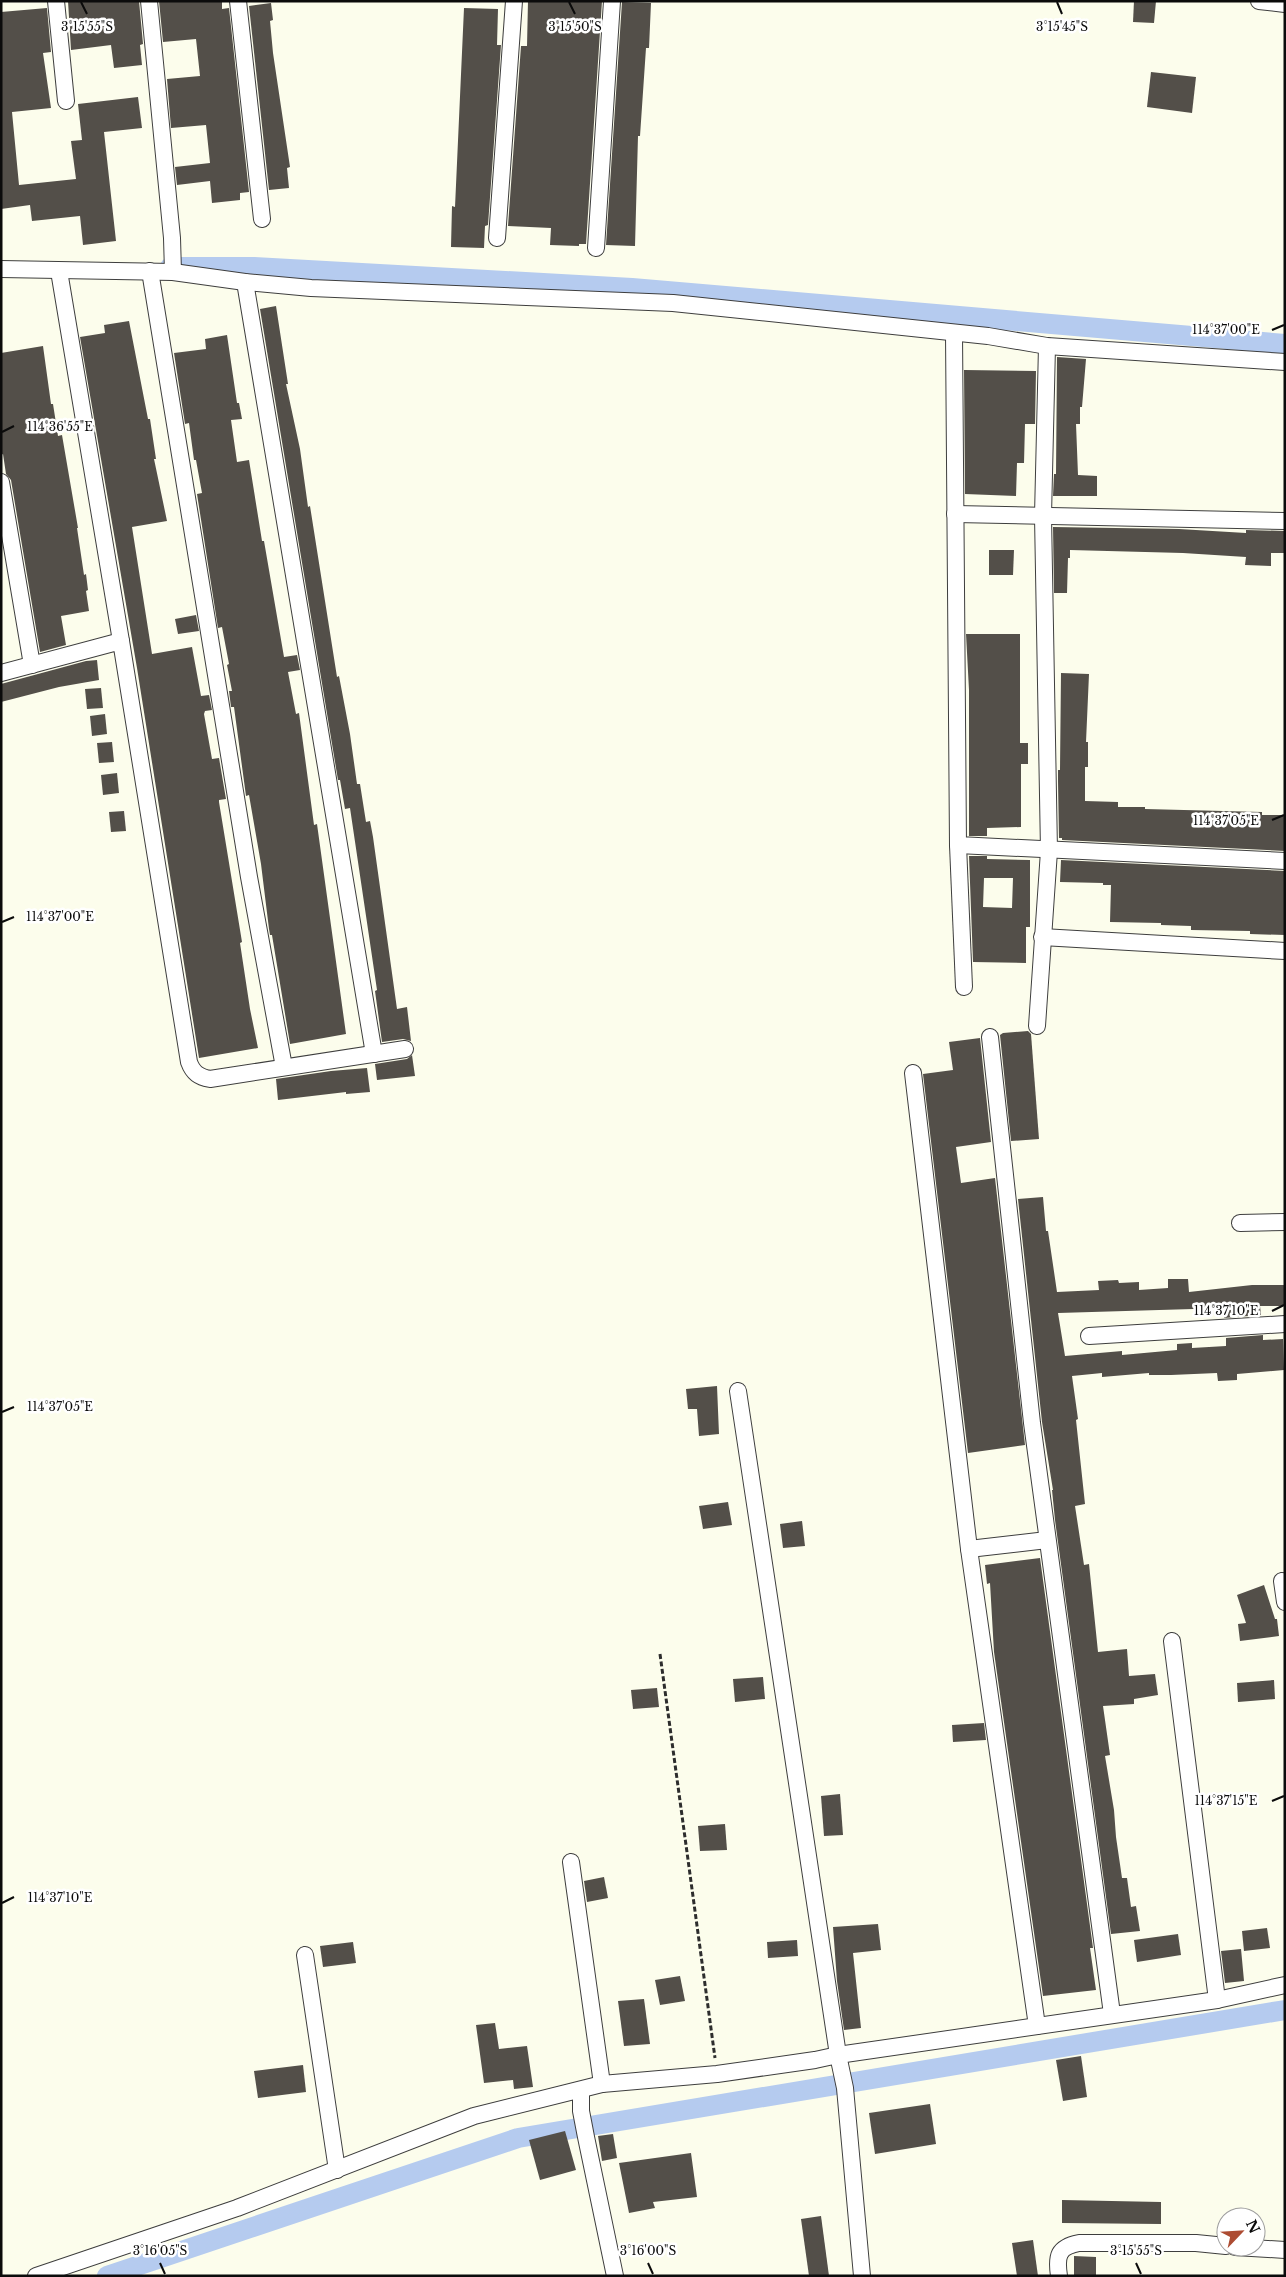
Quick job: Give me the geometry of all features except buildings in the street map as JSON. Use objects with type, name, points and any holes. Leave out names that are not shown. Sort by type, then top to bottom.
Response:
[{"type":"street","points":[[56,1],[66,101]]},
{"type":"street","points":[[149,1],[172,238],[173,266]]},
{"type":"street","points":[[238,1],[262,219]]},
{"type":"street","points":[[497,238],[514,1]]},
{"type":"street","points":[[596,248],[612,1]]},
{"type":"street","points":[[1259,1],[1285,4]]},
{"type":"street","points":[[1,269],[150,271],[173,266],[246,282],[311,288],[673,303],[954,334],[988,336],[1047,346],[1285,362]]},
{"type":"street","points":[[59,271],[192,1068],[200,1077],[210,1079],[405,1049]]},
{"type":"street","points":[[150,271],[250,877],[284,1067]]},
{"type":"street","points":[[246,282],[374,1054]]},
{"type":"street","points":[[954,334],[958,845],[964,987]]},
{"type":"street","points":[[1037,1026],[1049,851],[1043,516],[1047,346]]},
{"type":"street","points":[[1,482],[32,665]]},
{"type":"street","points":[[956,514],[1285,521]]},
{"type":"street","points":[[1,673],[121,641]]},
{"type":"street","points":[[958,845],[1049,851],[1285,861]]},
{"type":"street","points":[[1042,937],[1285,951]]},
{"type":"street","points":[[990,1037],[1032,1423],[1112,2014]]},
{"type":"street","points":[[913,1073],[969,1549],[1037,2026]]},
{"type":"street","points":[[1240,1223],[1285,1222]]},
{"type":"street","points":[[1089,1336],[1285,1324]]},
{"type":"street","points":[[738,1391],[845,2088],[862,2276]]},
{"type":"street","points":[[969,1549],[1047,1540]]},
{"type":"street","points":[[1282,1581],[1285,1602]]},
{"type":"street","points":[[1172,1641],[1217,2000]]},
{"type":"street","points":[[571,1862],[602,2084]]},
{"type":"street","points":[[305,1955],[337,2170]]},
{"type":"street","points":[[36,2276],[218,2215],[474,2116],[602,2084],[717,2074],[839,2057],[1112,2014],[1217,2000],[1285,1985]]},
{"type":"street","points":[[581,2090],[581,2111],[615,2276]]},
{"type":"street","points":[[1059,2276],[1057,2264],[1062,2249],[1068,2245],[1079,2243],[1216,2245]]},
{"type":"street","points":[[1266,2249],[1285,2250]]},
{"type":"path","points":[[660,1654],[717,2074]]},
{"type":"waterway","points":[[170,267],[254,267],[632,288],[1285,344]]},
{"type":"waterway","points":[[107,2276],[518,2138],[1285,2010]]}]
